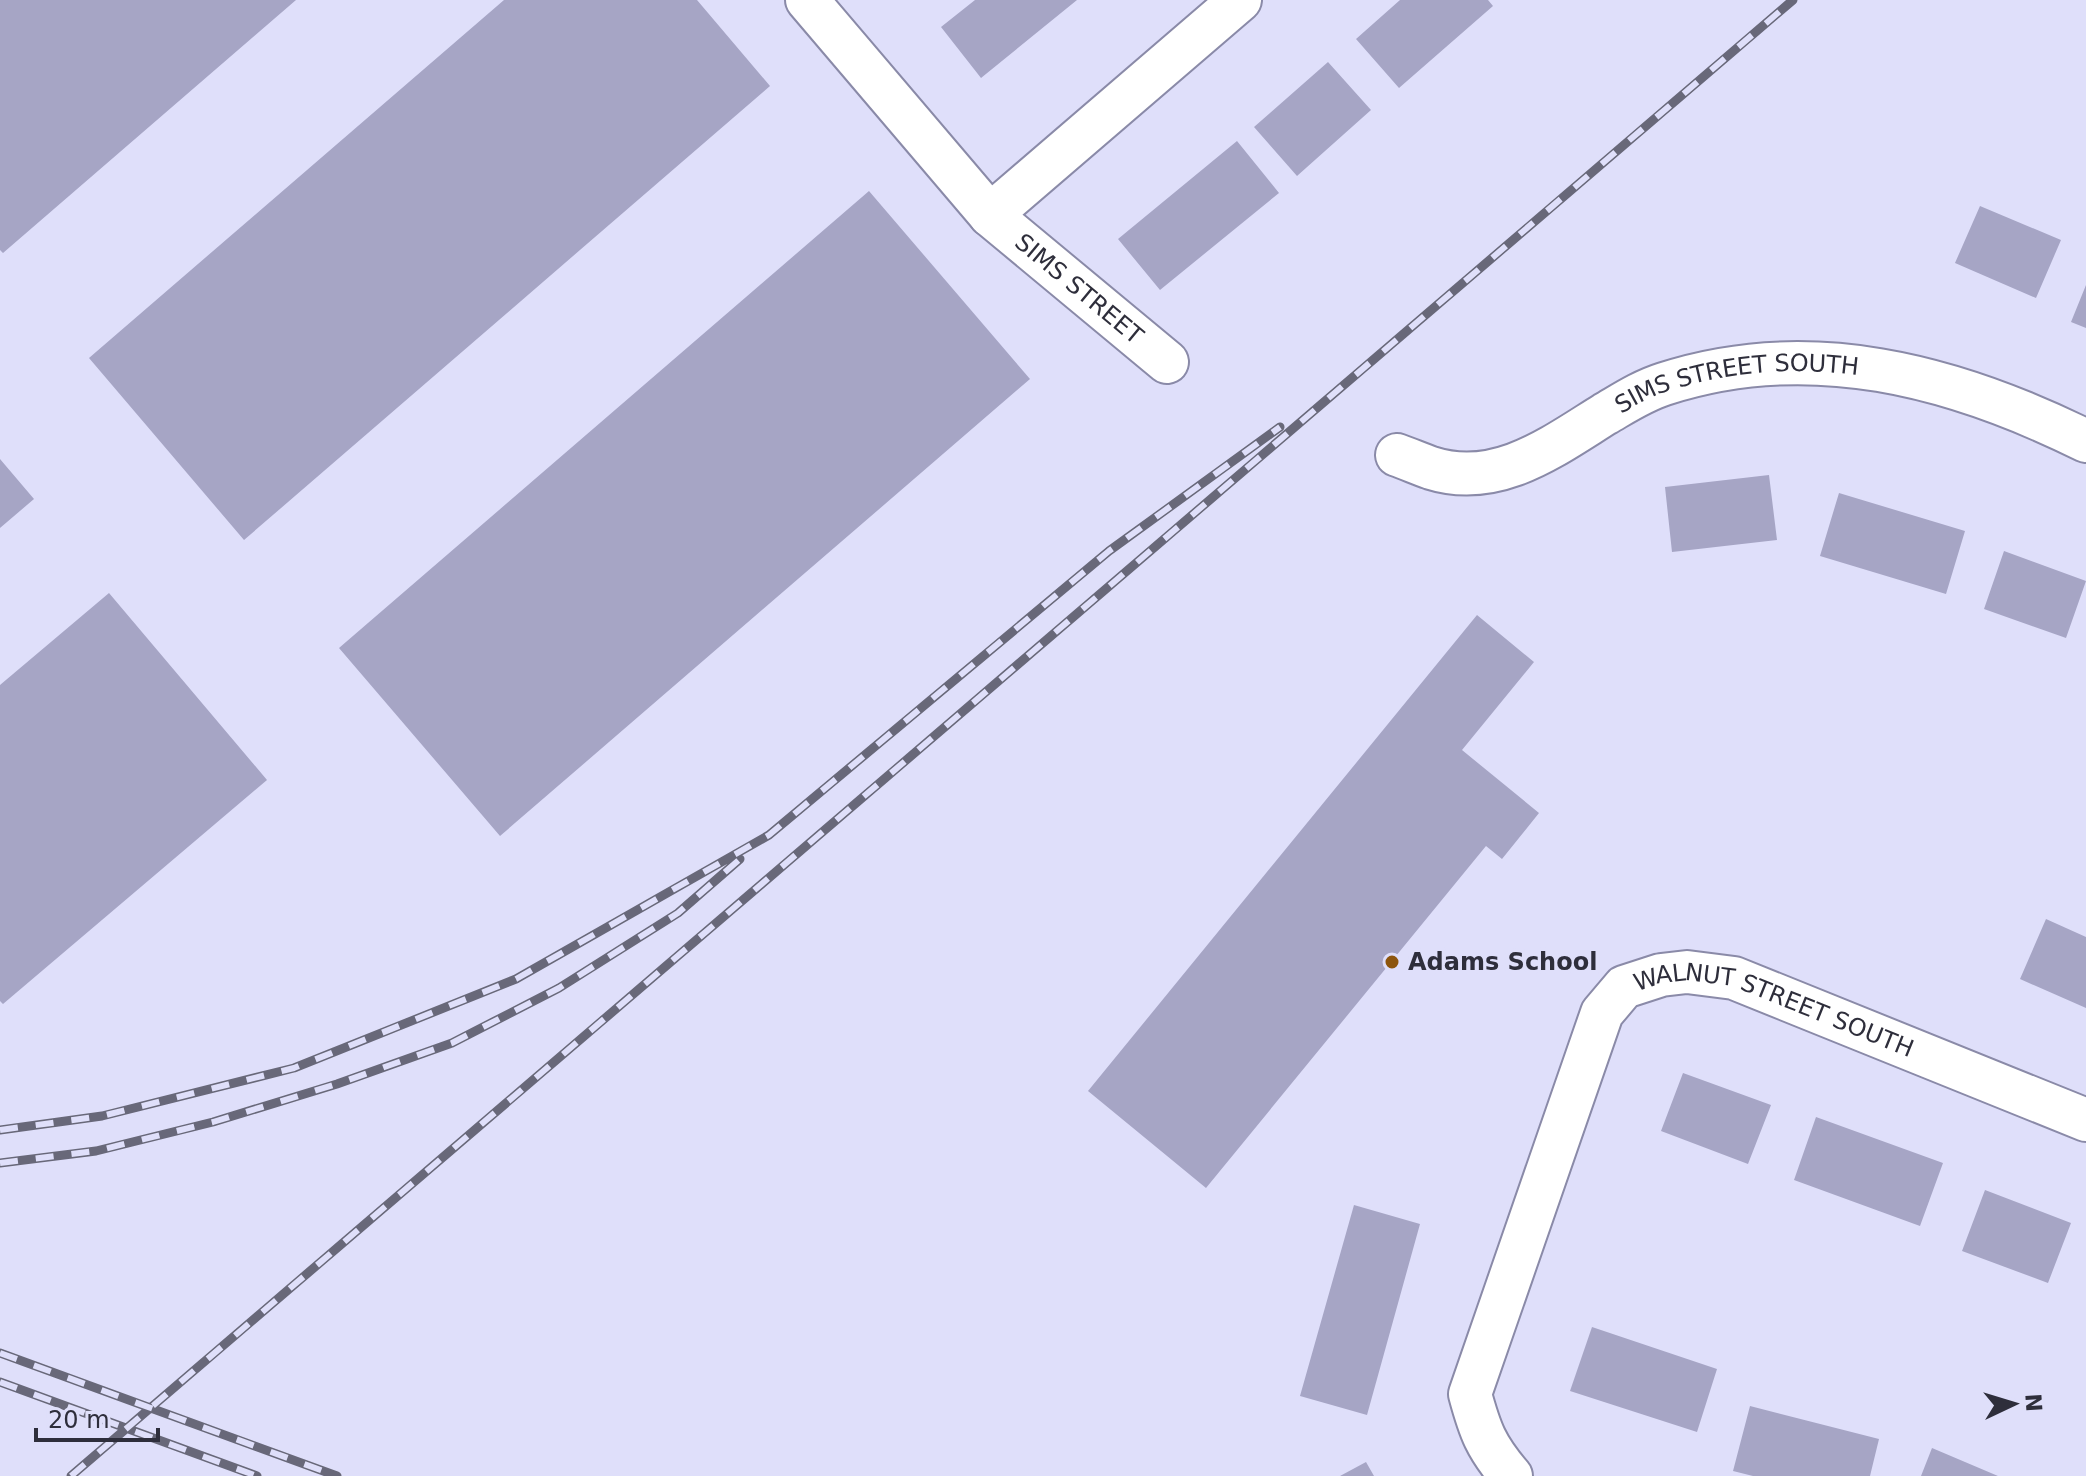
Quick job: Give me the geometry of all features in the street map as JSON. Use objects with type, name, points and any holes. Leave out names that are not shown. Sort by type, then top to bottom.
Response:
[{"type":"street","points":[[807,0],[990,215],[1240,0]]},
{"type":"street","name":"SIMS STREET","points":[[990,215],[1167,362]]},
{"type":"street","name":"SIMS STREET SOUTH","points":[[1397,455],[1434,469],[1471,473],[1507,468],[1534,458],[1637,395],[1664,384],[1728,367],[1795,361],[1864,366],[1950,386],[2034,415],[2086,441]]},
{"type":"street","name":"WALNUT STREET SOUTH","points":[[1511,1476],[1488,1449],[1470,1394],[1602,1013],[1624,987],[1661,975],[1687,972],[1734,978],[2086,1120]]},
{"type":"building","points":[[0,0],[296,0],[3,253],[0,250]]},
{"type":"building","points":[[504,0],[697,0],[770,86],[244,540],[89,358]]},
{"type":"building","points":[[975,0],[1077,0],[981,78],[941,27]]},
{"type":"building","points":[[1400,0],[1488,0],[1493,6],[1399,88],[1356,39]]},
{"type":"building","points":[[1328,62],[1371,110],[1297,176],[1254,127]]},
{"type":"building","points":[[1237,141],[1279,193],[1160,290],[1118,239]]},
{"type":"building","points":[[869,191],[1030,379],[500,836],[339,648]]},
{"type":"building","points":[[1980,206],[2061,240],[2036,298],[1955,263]]},
{"type":"building","points":[[2086,285],[2086,328],[2071,322]]},
{"type":"building","points":[[0,459],[34,499],[0,528]]},
{"type":"building","points":[[1769,475],[1777,540],[1672,552],[1665,487]]},
{"type":"building","points":[[1839,493],[1965,531],[1946,594],[1820,556]]},
{"type":"building","points":[[2004,551],[2086,581],[2066,638],[1984,609]]},
{"type":"building","points":[[109,593],[267,780],[3,1004],[0,1001],[0,685]]},
{"type":"building","points":[[1477,615],[1534,662],[1462,750],[1539,813],[1502,859],[1486,846],[1206,1188],[1088,1091]]},
{"type":"building","points":[[2046,919],[2086,937],[2086,1008],[2020,979]]},
{"type":"building","points":[[1683,1073],[1771,1105],[1748,1164],[1661,1131]]},
{"type":"building","points":[[1816,1117],[1943,1163],[1920,1226],[1794,1180]]},
{"type":"building","points":[[1985,1190],[2071,1223],[2048,1283],[1962,1251]]},
{"type":"building","points":[[1354,1205],[1420,1224],[1367,1415],[1300,1396]]},
{"type":"building","points":[[1592,1327],[1717,1369],[1697,1432],[1570,1391]]},
{"type":"building","points":[[1750,1406],[1879,1439],[1870,1476],[1753,1476],[1733,1471]]},
{"type":"building","points":[[1932,1448],[1998,1476],[1921,1476]]},
{"type":"building","points":[[1366,1462],[1374,1476],[1340,1476]]},
{"type":"railway","points":[[71,1476],[1793,0]]},
{"type":"railway","points":[[0,1130],[102,1116],[294,1068],[516,979],[769,835],[1109,551],[1280,427]]},
{"type":"railway","points":[[0,1163],[96,1151],[213,1122],[337,1084],[452,1043],[559,988],[678,913],[740,859]]},
{"type":"railway","points":[[0,1353],[337,1476]]},
{"type":"railway","points":[[0,1382],[257,1476]]},
{"type":"place","name":"Adams School","points":[[1392,962]]}]
